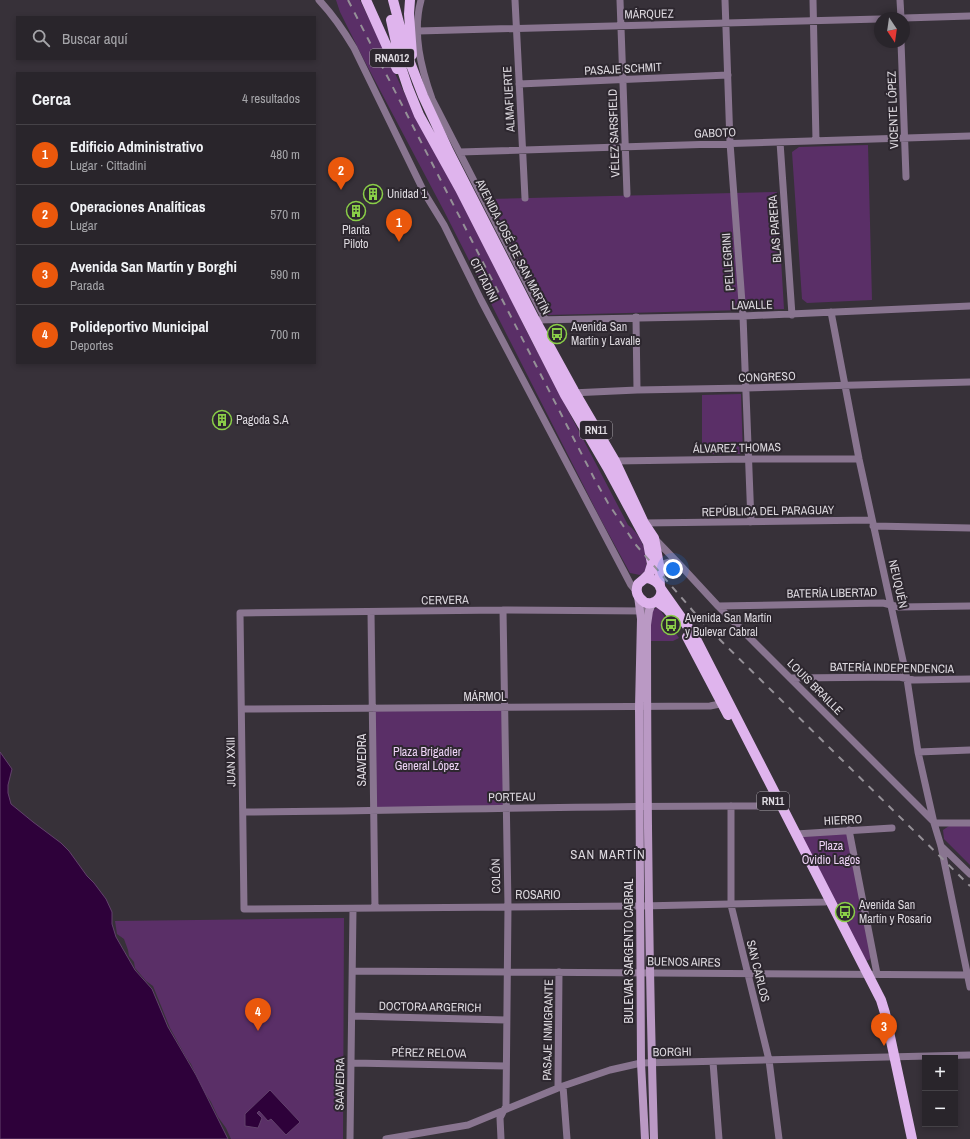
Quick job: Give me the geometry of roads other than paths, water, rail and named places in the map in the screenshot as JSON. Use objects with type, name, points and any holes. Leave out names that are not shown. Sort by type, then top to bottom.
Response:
[{"type":"main road","name":"RNA012","points":[[366,0],[407,93],[419,115]]},
{"type":"main road","name":"AVENIDA JOSÉ DE SAN MARTÍN","points":[[387,0],[402,70],[419,115],[460,189],[648,543],[652,564],[649,574],[643,580]]},
{"type":"main road","name":"AVENIDA JOSÉ DE SAN MARTÍN","points":[[394,0],[403,40],[427,106],[449,152],[540,320],[569,393],[615,462],[644,523],[653,538],[659,565],[661,588]]},
{"type":"main road","points":[[410,0],[409,28],[414,73]]},
{"type":"main road","points":[[643,580],[648,578],[653,580],[661,588],[660,599],[650,607]]},
{"type":"main road","name":"RN11","points":[[643,580],[638,584],[637,594],[644,603],[650,607],[667,609],[690,641],[725,703],[828,901],[869,974]]},
{"type":"main road","name":"RN11","points":[[661,588],[695,637],[725,703]]},
{"type":"main road","name":"BULEVAR SARGENTO CABRAL","points":[[650,607],[643,707],[646,973],[652,1063],[654,1139]]},
{"type":"main road","name":"RN11","points":[[778,804],[796,834],[828,901],[869,974],[892,1057],[912,1139]]},
{"type":"main road","name":"BULEVAR SARGENTO CABRAL","points":[[645,1139],[641,1063],[646,973]]},
{"type":"main road","name":"RN11","points":[[892,1057],[906,1139]]},
{"type":"street","name":"CITTADINI","points":[[319,0],[343,30],[354,48],[425,194],[444,225],[481,300],[637,594]]},
{"type":"street","points":[[421,0],[419,8],[418,50],[426,83],[432,99],[460,152],[540,320]]},
{"type":"street","name":"ALMAFUERTE","points":[[515,0],[525,198]]},
{"type":"street","name":"VÉLEZ SARSFIELD","points":[[620,0],[626,194]]},
{"type":"street","name":"PELLEGRINI","points":[[725,0],[730,143],[743,316],[751,522]]},
{"type":"street","points":[[813,0],[816,141]]},
{"type":"street","points":[[900,0],[901,12]]},
{"type":"street","points":[[910,18],[970,16]]},
{"type":"street","name":"MÁRQUEZ","points":[[418,31],[874,19]]},
{"type":"street","name":"VICENTE LÓPEZ","points":[[901,48],[906,176]]},
{"type":"street","name":"PASAJE SCHMIT","points":[[519,84],[728,75]]},
{"type":"street","name":"GABOTO","points":[[460,152],[970,136]]},
{"type":"street","name":"BLAS PARERA","points":[[780,142],[792,315]]},
{"type":"street","name":"LAVALLE","points":[[540,320],[792,315],[970,306]]},
{"type":"street","name":"NEUQUÉN","points":[[831,312],[872,523],[892,605],[907,679],[918,752],[934,823],[941,846],[970,987]]},
{"type":"street","points":[[636,317],[637,390]]},
{"type":"street","name":"CONGRESO","points":[[569,393],[970,382]]},
{"type":"street","name":"ÁLVAREZ THOMAS","points":[[615,462],[859,458]]},
{"type":"street","points":[[653,538],[658,527],[664,522]]},
{"type":"street","name":"REPÚBLICA DEL PARAGUAY","points":[[644,523],[872,523],[970,528]]},
{"type":"street","name":"LOUIS BRAILLE","points":[[653,538],[682,566],[718,606],[934,823]]},
{"type":"street","points":[[659,565],[669,562],[682,566]]},
{"type":"street","points":[[626,573],[632,578],[643,580]]},
{"type":"street","name":"BATERÍA LIBERTAD","points":[[718,606],[883,603],[899,607],[970,606]]},
{"type":"street","name":"CERVERA","points":[[240,613],[650,607]]},
{"type":"street","name":"COLÓN","points":[[501,1139],[500,1118],[506,1106],[506,1020],[508,972],[503,610]]},
{"type":"street","name":"SAAVEDRA","points":[[371,612],[375,908]]},
{"type":"street","name":"JUAN XXIII","points":[[240,613],[244,909]]},
{"type":"street","name":"BATERÍA INDEPENDENCIA","points":[[790,678],[899,677],[914,680],[970,679]]},
{"type":"street","name":"MÁRMOL","points":[[242,709],[643,707],[710,706],[725,703]]},
{"type":"street","points":[[918,752],[970,750]]},
{"type":"street","name":"PORTEAU","points":[[243,812],[644,806],[767,806],[778,804]]},
{"type":"street","name":"SAN CARLOS","points":[[731,806],[731,905],[769,1060],[779,1139]]},
{"type":"street","points":[[934,823],[970,822]]},
{"type":"street","name":"HIERRO","points":[[796,834],[892,828]]},
{"type":"street","points":[[849,830],[873,954],[869,974]]},
{"type":"street","points":[[941,846],[970,874]]},
{"type":"street","name":"ROSARIO","points":[[244,909],[731,905],[828,901]]},
{"type":"street","name":"SAAVEDRA","points":[[350,1139],[353,909]]},
{"type":"street","points":[[861,958],[865,961],[869,960],[873,954]]},
{"type":"street","name":"BUENOS AIRES","points":[[353,971],[967,975]]},
{"type":"street","name":"PASAJE INMIGRANTE","points":[[560,972],[561,1087],[567,1139]]},
{"type":"street","name":"DOCTORA ARGERICH","points":[[352,1016],[506,1020]]},
{"type":"street","name":"BORGHI","points":[[386,1139],[468,1125],[561,1087],[610,1070],[641,1063],[970,1055]]},
{"type":"street","points":[[713,1062],[719,1139]]},
{"type":"street","name":"PÉREZ RELOVA","points":[[352,1063],[506,1066]]},
{"type":"railway","points":[[348,0],[595,480],[608,503],[636,545],[706,626],[970,886]]},
{"type":"place","name":"Operaciones Analíticas","points":[[341,190]]},
{"type":"place","name":"Unidad 1","points":[[373,194]]},
{"type":"place","name":"Planta Piloto","points":[[356,211]]},
{"type":"place","name":"Edificio Administrativo","points":[[399,242]]},
{"type":"place","name":"Avenida San Martín y Lavalle","points":[[557,334]]},
{"type":"place","name":"Pagoda S.A","points":[[222,420]]},
{"type":"place","name":"Avenida San Martín y Bulevar Cabral","points":[[671,625]]},
{"type":"place","name":"Avenida San Martín y Rosario","points":[[845,912]]},
{"type":"place","name":"Polideportivo Municipal","points":[[258,1031]]},
{"type":"place","name":"Avenida San Martín y Borghi","points":[[884,1046]]},
{"type":"district","name":"SAN MARTÍN","points":[[608,854]]},
{"type":"park label","name":"Plaza Brigadier General López","points":[[427,759]]},
{"type":"park label","name":"Plaza Ovidio Lagos","points":[[831,853]]}]
